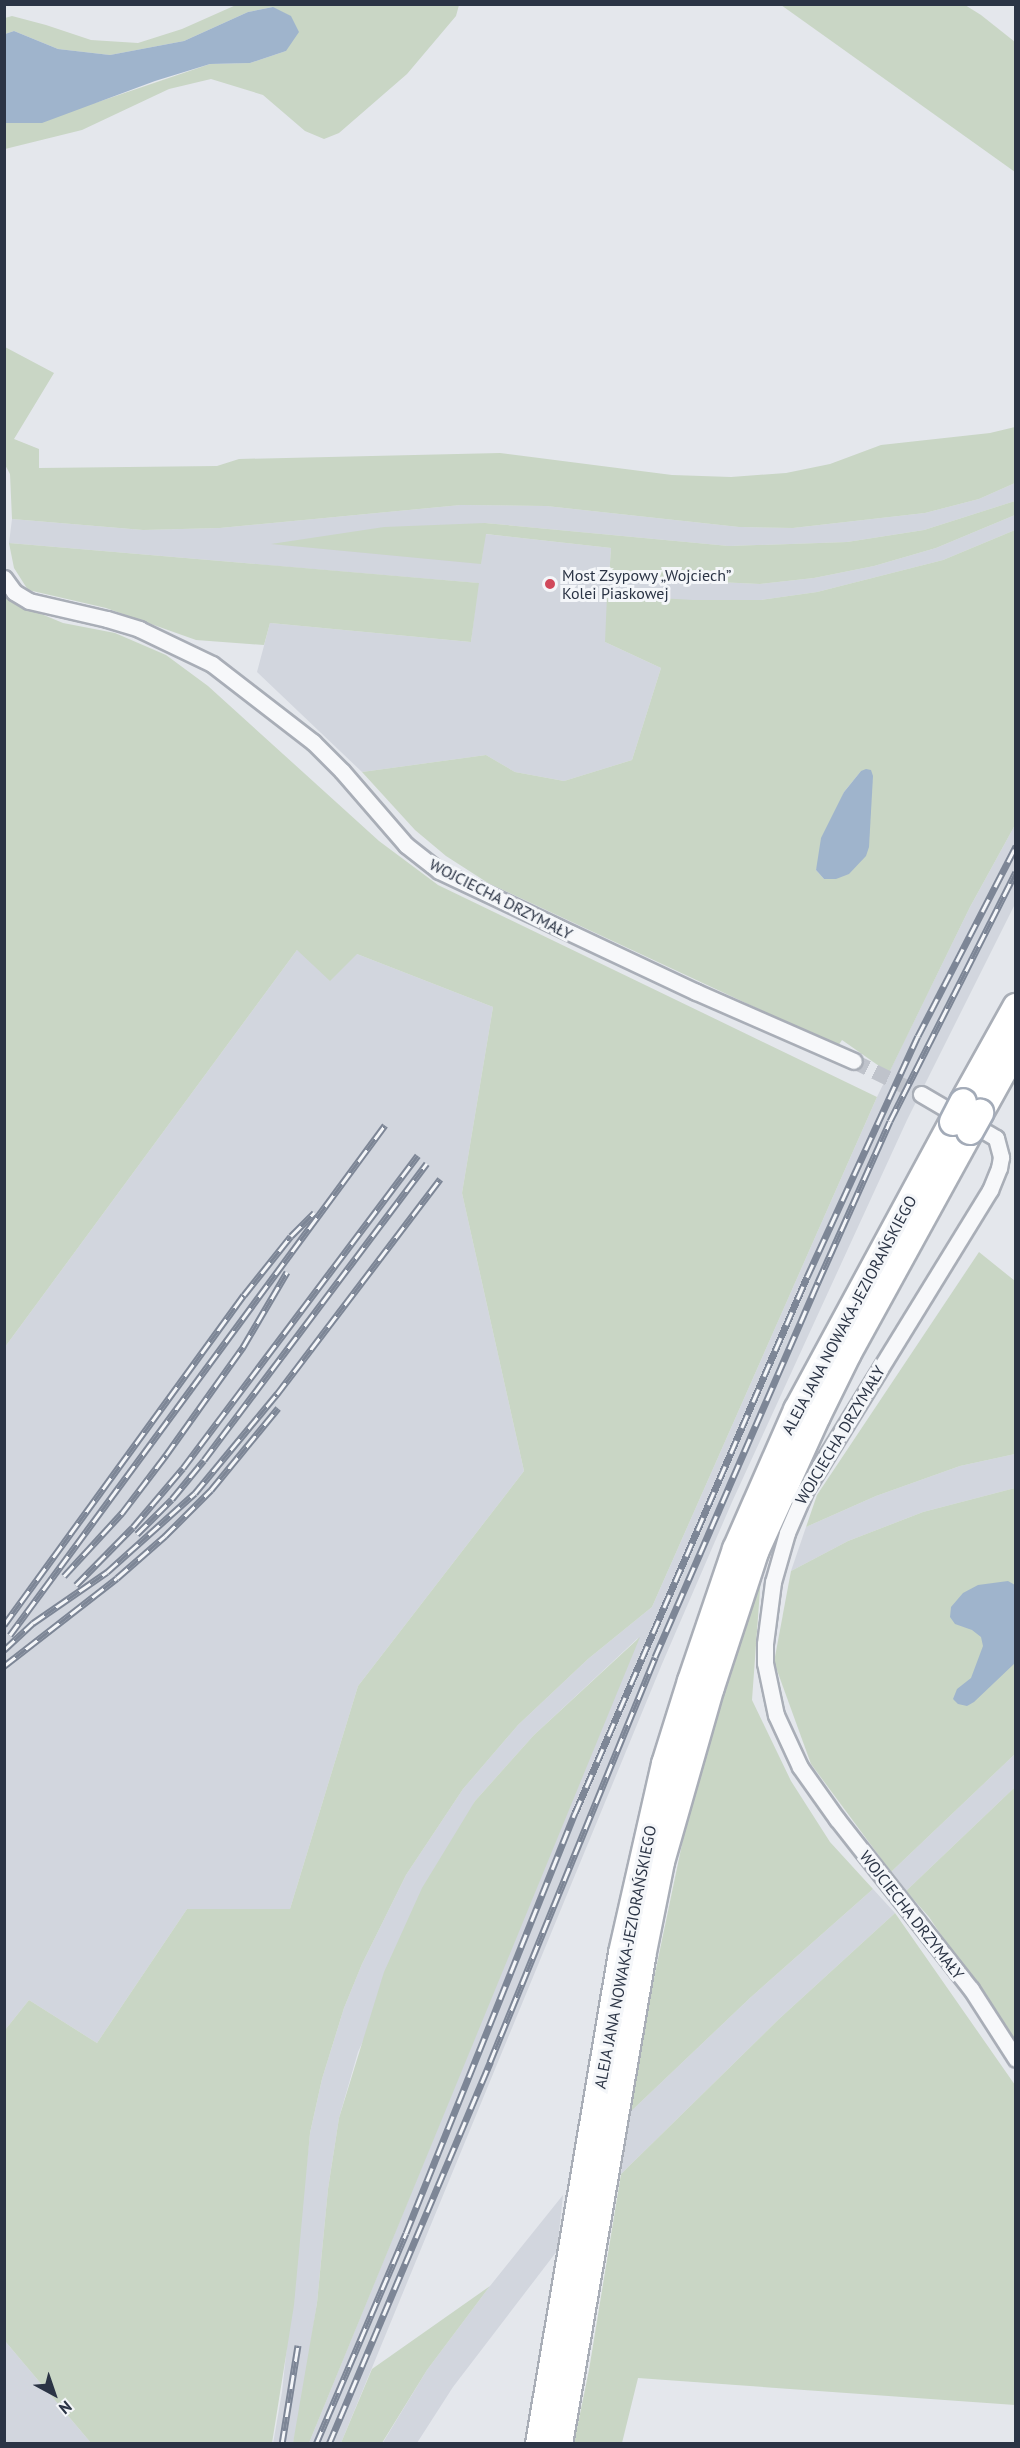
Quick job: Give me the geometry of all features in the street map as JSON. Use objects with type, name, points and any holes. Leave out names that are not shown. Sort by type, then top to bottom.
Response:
[{"type":"main road","name":"ALEJA JANA NOWAKA-JEZIORAŃSKIEGO","points":[[559,2444],[642,1957],[661,1862],[704,1707],[755,1552],[787,1480],[966,1117],[1016,1007]]},
{"type":"main road","name":"ALEJA JANA NOWAKA-JEZIORAŃSKIEGO","points":[[539,2444],[622,1953],[660,1785],[691,1681],[736,1550],[796,1410],[966,1117],[1016,1048]]},
{"type":"street","name":"WOJCIECHA DRZYMAŁY","points":[[4,578],[14,592],[29,601],[139,629],[212,664],[313,742],[342,771],[406,845],[439,871],[696,993],[854,1061]]},
{"type":"street","name":"WOJCIECHA DRZYMAŁY","points":[[921,1094],[996,1138],[1000,1146],[999,1168],[990,1191],[806,1489],[787,1533],[773,1582],[765,1644],[765,1663],[776,1715],[800,1767],[837,1819],[971,1989],[1016,2059]]},
{"type":"shaded area","points":[[1015,483],[1015,501],[924,530],[847,542],[729,546],[485,523],[481,564],[485,534],[611,548],[609,577],[760,584],[814,578],[874,566],[936,548],[1015,515],[1015,530],[943,560],[817,592],[761,600],[693,600],[605,642],[661,668],[632,760],[564,781],[515,772],[486,755],[362,772],[257,672],[270,623],[471,642],[478,583],[9,543],[12,519],[143,530],[220,528],[461,505],[546,506],[739,527],[793,528],[925,513],[979,499]]},
{"type":"shaded area","points":[[1015,825],[1015,904],[907,1120],[732,1502],[662,1664],[341,2443],[309,2443],[638,1638],[534,1735],[475,1801],[358,2052],[339,2118],[328,2189],[317,2303],[300,2413],[293,2443],[273,2444],[282,2392],[310,2133],[322,2079],[344,2008],[362,1964],[406,1875],[463,1789],[518,1725],[588,1659],[652,1607],[877,1097],[970,907]]},
{"type":"shaded area","points":[[297,950],[357,954],[493,1007],[462,1193],[524,1471],[358,1686],[290,1909],[187,1909],[97,2043],[29,2000],[5,2030],[5,1347]]},
{"type":"shaded area","points":[[1015,1454],[1015,1488],[923,1512],[848,1541],[791,1571],[806,1527],[876,1496],[960,1466]]},
{"type":"shaded area","points":[[1015,1754],[1015,1787],[906,1891],[891,1872]]},
{"type":"shaded area","points":[[873,1889],[895,1913],[779,2019],[621,2174],[625,2117],[750,1998]]},
{"type":"shaded area","points":[[563,2195],[557,2251],[453,2387],[417,2443],[382,2444],[427,2370],[490,2286]]},
{"type":"shaded area","points":[[5,2341],[91,2443],[5,2443]]},
{"type":"green space","points":[[236,5],[459,5],[456,16],[407,74],[339,133],[324,139],[305,131],[263,95],[211,79],[169,89],[82,130],[5,149],[4,123],[98,102],[210,64],[250,63],[286,51],[273,7],[248,12],[184,41],[110,55],[58,49],[14,31],[5,34],[5,18],[12,16],[91,40],[138,43],[182,29]]},
{"type":"green space","points":[[781,5],[965,5],[981,15],[1015,42],[1015,172]]},
{"type":"green space","points":[[5,347],[54,373],[14,439],[39,449],[39,468],[217,466],[239,459],[500,453],[672,475],[731,477],[786,473],[830,464],[881,445],[990,433],[1015,427],[1015,483],[979,499],[925,513],[793,528],[739,527],[546,506],[461,505],[220,528],[143,530],[12,519],[10,474],[4,463]]},
{"type":"green space","points":[[1015,501],[1015,515],[936,548],[874,566],[814,578],[760,584],[609,577],[611,548],[486,534],[481,564],[271,544],[384,527],[485,523],[729,546],[847,542],[924,530]]},
{"type":"green space","points":[[1015,530],[1015,825],[970,907],[889,1073],[842,1040],[838,1046],[488,883],[446,856],[415,830],[362,772],[486,755],[515,772],[564,781],[632,760],[661,668],[605,642],[607,595],[693,600],[761,600],[817,592],[943,560]],"holes":[[[861,771],[824,879],[816,870],[844,792]]]},
{"type":"green space","points":[[9,543],[479,583],[471,642],[270,623],[264,645],[196,640],[106,608],[28,590],[14,568]]},
{"type":"green space","points":[[5,595],[10,601],[63,623],[115,633],[166,655],[208,686],[379,841],[438,885],[877,1097],[652,1607],[588,1659],[518,1725],[463,1789],[406,1875],[362,1964],[344,2008],[322,2079],[310,2133],[294,2305],[272,2443],[91,2443],[5,2341],[5,2030],[29,2000],[97,2043],[187,1909],[290,1909],[358,1686],[524,1471],[462,1193],[493,1007],[357,954],[330,981],[297,950],[5,1347]]},
{"type":"green space","points":[[979,1252],[1015,1281],[1015,1454],[960,1466],[876,1496],[806,1527],[817,1495]]},
{"type":"green space","points":[[1015,1488],[1015,1754],[891,1872],[811,1764],[774,1662],[791,1571],[848,1541],[923,1512]]},
{"type":"green space","points":[[761,1576],[752,1700],[791,1781],[830,1842],[873,1889],[750,1998],[625,2117],[691,1801]]},
{"type":"green space","points":[[640,1637],[309,2443],[293,2443],[317,2303],[328,2189],[339,2118],[384,1972],[422,1888],[475,1801],[534,1735]]},
{"type":"green space","points":[[1015,1787],[1015,2045],[929,1917],[906,1891]]},
{"type":"green space","points":[[895,1913],[1015,2085],[1015,2405],[638,2378],[622,2443],[574,2443],[589,2370],[621,2174],[779,2019]]},
{"type":"green space","points":[[490,2286],[427,2370],[382,2443],[341,2443],[372,2369]]},
{"type":"water","points":[[273,7],[291,16],[299,32],[286,51],[250,63],[210,64],[155,81],[42,123],[5,123],[5,34],[14,31],[58,49],[110,55],[184,41],[248,12]]},
{"type":"water","points":[[871,770],[873,776],[869,847],[866,856],[849,874],[836,879],[824,879],[816,870],[821,838],[844,792],[861,771]]},
{"type":"water","points":[[1008,1581],[1015,1585],[1015,1663],[974,1702],[967,1706],[958,1704],[953,1699],[957,1689],[971,1678],[983,1646],[981,1637],[972,1630],[955,1624],[950,1617],[951,1607],[963,1593],[978,1585]]},
{"type":"tunnel","points":[[854,1061],[921,1094]]},
{"type":"railway","points":[[316,2444],[406,2233],[575,1813],[807,1277],[918,1036],[1016,846]]},
{"type":"railway","points":[[329,2444],[490,2062],[655,1657],[818,1282],[890,1121],[1016,872]]},
{"type":"railway","points":[[10,1635],[385,1125]]},
{"type":"railway","points":[[76,1585],[133,1527],[183,1468],[418,1155]]},
{"type":"railway","points":[[137,1534],[172,1499],[204,1460],[427,1163]]},
{"type":"railway","points":[[4,1650],[33,1623],[107,1572],[195,1493],[277,1394],[440,1179]]},
{"type":"railway","points":[[4,1625],[244,1295],[291,1236],[314,1213]]},
{"type":"railway","points":[[64,1576],[122,1513],[166,1455],[243,1347],[287,1272]]},
{"type":"railway","points":[[4,1666],[117,1578],[165,1536],[211,1490],[278,1408]]},
{"type":"railway","points":[[282,2444],[298,2345]]},
{"type":"place","name":"Most Zsypowy „Wojciech” Kolei Piaskowej","points":[[550,584]]}]
